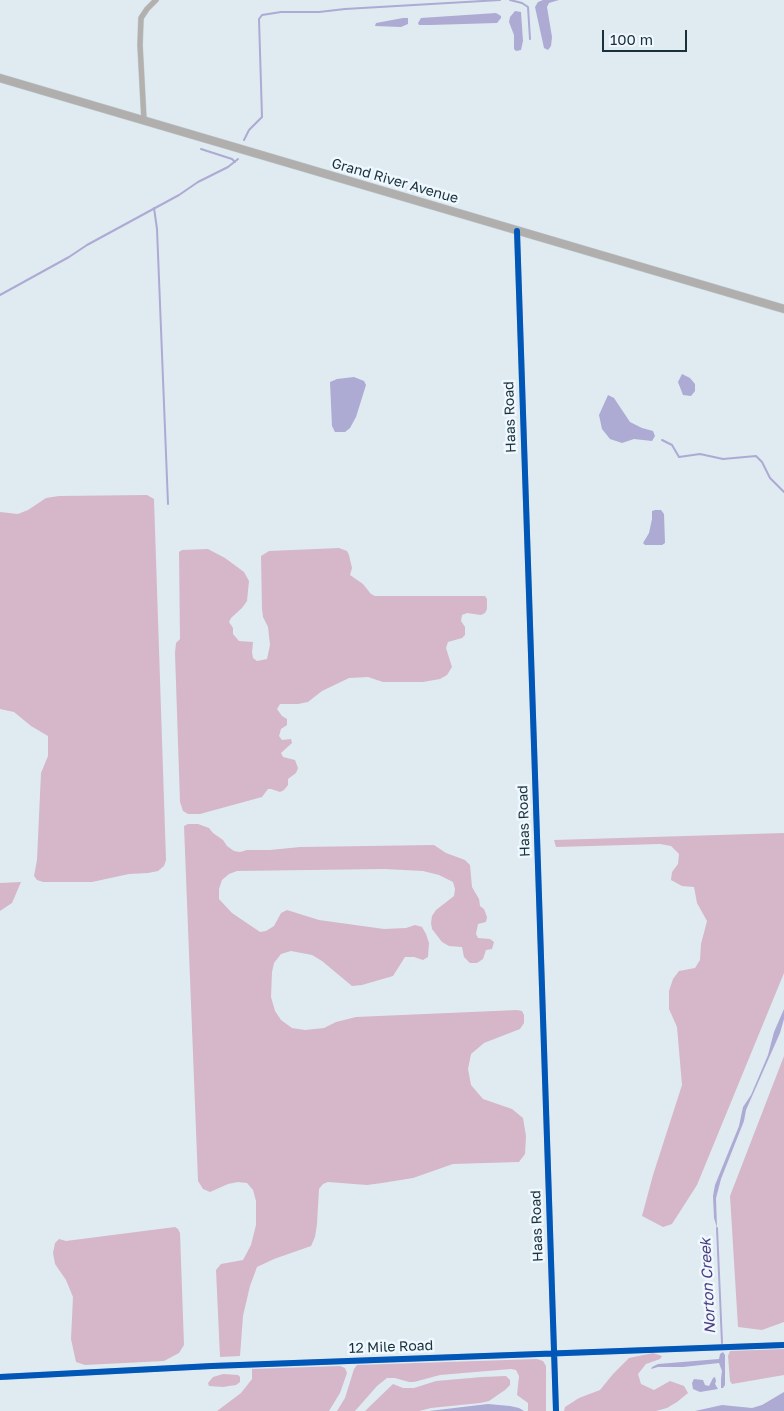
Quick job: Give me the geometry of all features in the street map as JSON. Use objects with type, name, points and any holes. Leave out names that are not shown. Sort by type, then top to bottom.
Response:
[{"type":"main road","name":"Grand River Avenue","points":[[0,78],[784,309]]},
{"type":"street","points":[[144,120],[140,45],[141,18],[147,8],[156,0]]},
{"type":"street","name":"Haas Road","points":[[517,231],[556,1411]]},
{"type":"street","name":"12 Mile Road","points":[[0,1377],[212,1366],[784,1345]]},
{"type":"shaded area","points":[[147,495],[154,499],[166,860],[164,866],[158,871],[148,873],[129,874],[92,882],[43,882],[37,880],[34,876],[37,860],[41,773],[48,756],[48,736],[31,726],[14,712],[0,709],[0,512],[18,514],[46,498],[59,496]]},
{"type":"shaded area","points":[[339,548],[347,551],[349,555],[352,568],[350,575],[375,596],[485,596],[487,599],[487,609],[481,615],[467,613],[462,615],[461,621],[465,627],[465,635],[462,638],[448,642],[446,648],[452,667],[447,675],[440,679],[423,682],[383,682],[368,677],[349,678],[322,691],[308,702],[280,704],[277,709],[287,719],[287,725],[281,729],[279,736],[282,740],[291,739],[292,743],[281,753],[283,757],[295,760],[298,768],[296,773],[288,779],[288,785],[284,790],[280,792],[268,789],[262,797],[200,814],[188,814],[183,811],[180,802],[175,653],[176,643],[180,639],[179,552],[182,550],[208,549],[225,558],[244,572],[249,581],[247,601],[229,622],[233,628],[233,634],[239,641],[253,642],[253,658],[257,661],[267,659],[270,645],[268,627],[263,617],[262,609],[261,556],[269,551]]},
{"type":"shaded area","points":[[198,824],[209,828],[227,846],[234,851],[240,852],[300,847],[434,845],[446,853],[465,860],[470,865],[472,887],[487,917],[486,922],[478,924],[476,934],[478,938],[490,939],[494,942],[492,949],[486,950],[483,959],[477,963],[470,963],[464,957],[462,947],[449,946],[442,942],[432,929],[432,916],[436,910],[454,896],[455,889],[453,882],[439,875],[423,871],[384,869],[237,871],[229,874],[222,880],[219,889],[219,899],[232,913],[260,932],[274,926],[281,913],[287,910],[319,920],[384,929],[406,928],[415,925],[422,927],[426,934],[429,943],[428,957],[423,960],[405,957],[393,976],[362,985],[352,986],[312,955],[291,951],[281,954],[274,963],[271,997],[275,1011],[281,1020],[292,1028],[305,1030],[324,1028],[336,1022],[356,1017],[517,1010],[522,1011],[524,1015],[524,1023],[520,1029],[484,1043],[471,1054],[468,1069],[471,1085],[483,1099],[512,1109],[523,1118],[526,1136],[525,1154],[519,1162],[453,1164],[413,1178],[367,1185],[328,1182],[323,1184],[319,1189],[317,1224],[311,1246],[257,1267],[250,1286],[243,1316],[240,1356],[220,1357],[216,1270],[221,1264],[243,1260],[251,1245],[256,1225],[256,1201],[253,1190],[247,1183],[228,1184],[210,1192],[203,1189],[198,1181],[184,826]]},
{"type":"shaded area","points":[[784,833],[784,973],[697,1185],[672,1224],[663,1227],[642,1216],[682,1085],[677,1027],[669,1009],[669,991],[673,979],[679,971],[695,968],[700,960],[701,944],[707,921],[697,903],[694,887],[682,886],[671,880],[672,872],[678,864],[679,854],[671,846],[660,844],[556,847],[554,840]]},
{"type":"shaded area","points":[[21,882],[12,903],[0,911],[0,883]]},
{"type":"shaded area","points":[[784,1056],[784,1322],[762,1330],[738,1327],[730,1196]]},
{"type":"shaded area","points":[[175,1227],[180,1233],[184,1345],[179,1353],[164,1361],[85,1365],[76,1362],[71,1339],[73,1297],[66,1280],[55,1264],[53,1253],[55,1243],[59,1239],[66,1241]]},
{"type":"shaded area","points":[[784,1349],[784,1375],[732,1384],[730,1381],[728,1356],[730,1351]]},
{"type":"shaded area","points":[[653,1353],[662,1356],[660,1359],[646,1364],[638,1374],[641,1384],[654,1390],[670,1381],[684,1386],[688,1393],[677,1402],[667,1408],[656,1411],[564,1411],[565,1407],[579,1398],[600,1390],[629,1358]]},
{"type":"shaded area","points":[[537,1359],[543,1361],[546,1366],[546,1411],[528,1411],[528,1403],[517,1395],[519,1376],[516,1370],[511,1369],[440,1375],[414,1382],[387,1378],[377,1386],[355,1411],[337,1411],[345,1398],[357,1365]]},
{"type":"shaded area","points":[[340,1366],[345,1368],[347,1373],[340,1393],[329,1411],[217,1411],[241,1393],[252,1379],[252,1369]]},
{"type":"shaded area","points":[[223,1374],[238,1375],[240,1382],[236,1385],[223,1387],[209,1386],[208,1383],[213,1377]]},
{"type":"shaded area","points":[[506,1376],[510,1380],[510,1385],[489,1401],[419,1411],[365,1411],[393,1384],[403,1388],[414,1388],[436,1381]]},
{"type":"water","points":[[543,0],[559,0],[549,3],[547,7],[552,37],[551,46],[548,50],[544,48],[535,7],[538,2]]},
{"type":"water","points":[[515,11],[521,12],[523,41],[521,50],[516,51],[514,49],[514,35],[509,22],[510,17]]},
{"type":"water","points":[[496,13],[501,16],[497,23],[419,25],[418,23],[421,18]]},
{"type":"water","points":[[408,18],[408,24],[401,27],[375,26],[376,23]]},
{"type":"water","points":[[682,374],[690,378],[695,384],[695,391],[691,396],[683,395],[678,382]]},
{"type":"water","points":[[354,377],[364,381],[366,385],[356,417],[350,428],[345,432],[335,432],[332,426],[330,382],[337,379]]},
{"type":"water","points":[[608,395],[614,398],[630,422],[653,431],[655,436],[652,441],[634,439],[622,443],[610,439],[602,429],[599,415]]},
{"type":"water","points":[[661,510],[664,514],[665,543],[662,545],[645,545],[643,543],[649,533],[652,511]]},
{"type":"water","points":[[784,1009],[784,1019],[780,1033],[746,1110],[744,1121],[721,1179],[716,1198],[717,1228],[714,1218],[713,1196],[715,1185],[739,1126],[743,1107],[751,1095],[768,1055],[774,1032]]},
{"type":"water","points":[[723,1352],[725,1355],[725,1385],[723,1388],[721,1388],[722,1371],[719,1363],[651,1369],[658,1364],[719,1359],[720,1354]]},
{"type":"water","points":[[715,1377],[715,1384],[718,1389],[700,1392],[693,1389],[692,1383],[694,1379],[703,1380],[705,1385],[709,1386]]},
{"type":"water","points":[[784,1392],[784,1411],[695,1411],[722,1405],[752,1408],[762,1405]]},
{"type":"water","points":[[488,1404],[510,1406],[524,1411],[429,1411]]},
{"type":"waterway","points":[[244,140],[249,130],[262,117],[259,19],[262,15],[281,12],[319,12],[500,0]]},
{"type":"waterway","points":[[510,0],[522,3],[528,7],[530,39]]},
{"type":"waterway","points":[[201,149],[232,159],[235,162]]},
{"type":"waterway","points":[[0,295],[179,195],[198,182],[228,167],[238,159]]},
{"type":"waterway","points":[[154,208],[157,229],[168,504]]},
{"type":"waterway","points":[[662,440],[672,445],[679,457],[700,454],[723,459],[756,456],[762,462],[770,478],[784,492]]},
{"type":"waterway","name":"Norton Creek","points":[[717,1228],[722,1343]]},
{"type":"cycle path","points":[[517,231],[556,1411]]},
{"type":"cycle path","points":[[0,1377],[212,1366],[784,1345]]}]
